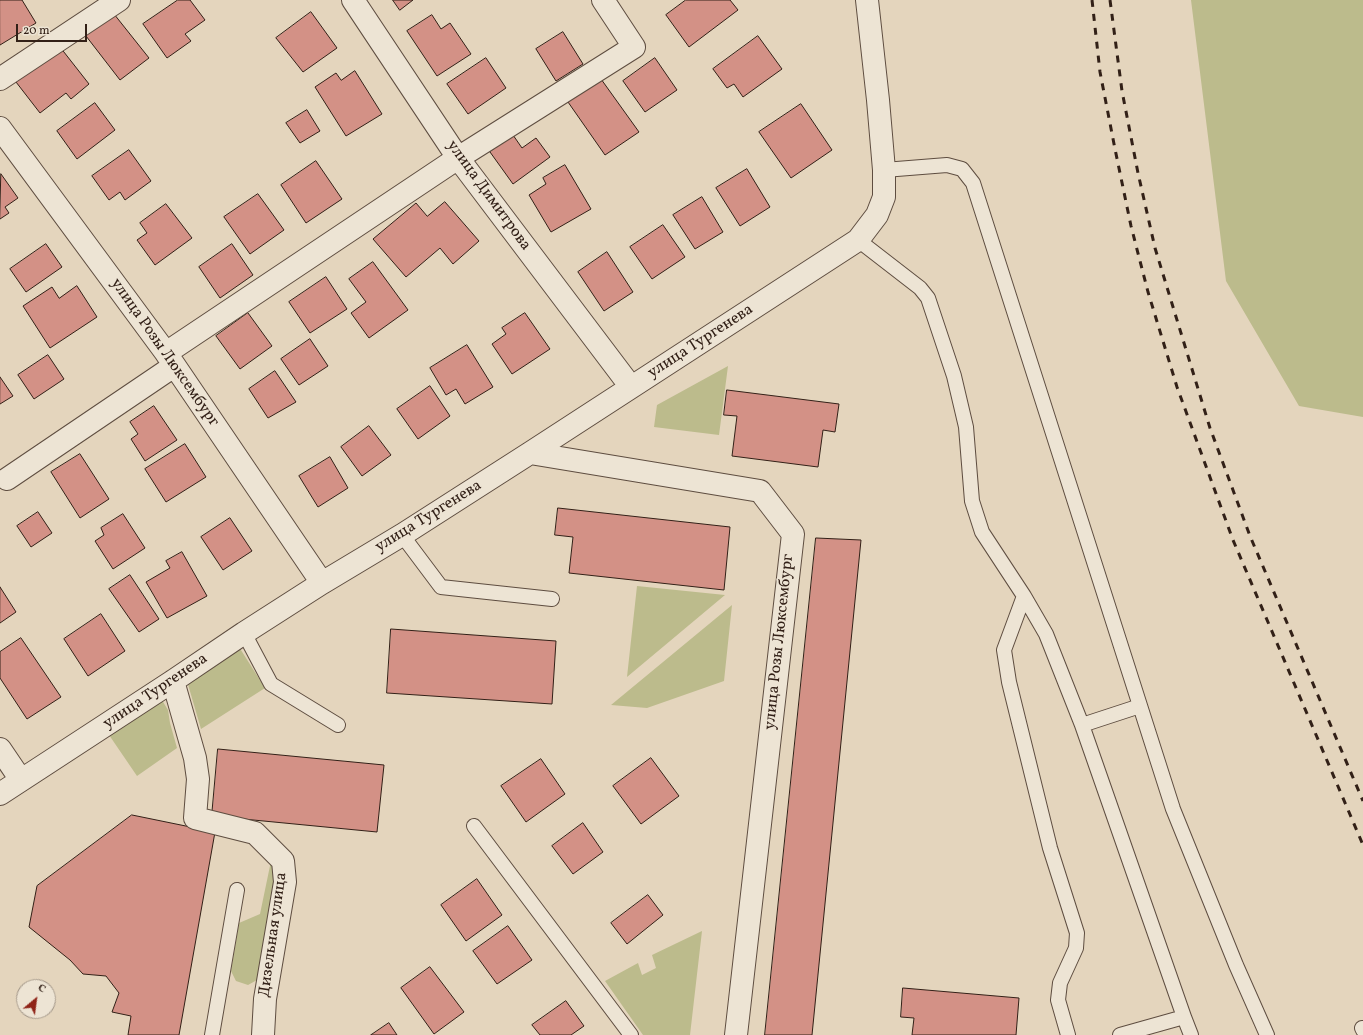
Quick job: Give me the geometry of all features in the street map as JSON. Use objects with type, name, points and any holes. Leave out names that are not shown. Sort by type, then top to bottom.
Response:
[{"type":"street","points":[[0,79],[119,0]]},
{"type":"street","name":"улица Димитрова","points":[[354,0],[458,158],[631,387]]},
{"type":"street","points":[[7,479],[170,360],[458,158],[634,47],[602,0]]},
{"type":"street","name":"улица Тургенева","points":[[0,794],[244,633],[530,453],[858,240],[877,215],[884,197],[884,170],[878,100],[867,0]]},
{"type":"street","name":"улица Розы Люксембург","points":[[0,128],[170,360],[322,583]]},
{"type":"street","name":"улица Розы Люксембург","points":[[530,453],[760,491],[792,534],[736,1035]]},
{"type":"street","name":"Дизельная улица","points":[[173,681],[195,758],[198,779],[195,818],[255,833],[283,861],[285,882],[265,1000],[263,1035]]},
{"type":"street","points":[[0,749],[21,780]]},
{"type":"lane","points":[[884,170],[947,165],[962,169],[973,183],[1173,809],[1236,965],[1267,1035]]},
{"type":"lane","points":[[858,240],[920,288],[928,298],[954,376],[966,427],[972,501],[982,532],[1024,596],[1046,634],[1082,725],[1191,1035]]},
{"type":"lane","points":[[402,534],[441,588],[552,599]]},
{"type":"lane","points":[[1024,596],[1004,650],[1009,682],[1050,848],[1077,933],[1076,948],[1060,983],[1058,1000],[1068,1035]]},
{"type":"lane","points":[[244,633],[271,684],[338,725]]},
{"type":"lane","points":[[1082,725],[1140,706]]},
{"type":"lane","points":[[474,826],[631,1035]]},
{"type":"lane","points":[[212,1035],[237,890]]},
{"type":"lane","points":[[1121,1035],[1184,1017]]},
{"type":"shaded area","points":[[1191,0],[1363,0],[1363,417],[1299,406],[1226,281]]},
{"type":"shaded area","points":[[728,366],[719,435],[654,427],[657,405]]},
{"type":"shaded area","points":[[637,586],[725,595],[627,677]]},
{"type":"shaded area","points":[[732,605],[724,681],[647,708],[611,705]]},
{"type":"shaded area","points":[[239,647],[265,688],[201,729],[187,681]]},
{"type":"shaded area","points":[[160,697],[168,710],[177,748],[137,776],[107,732]]},
{"type":"shaded area","points":[[271,861],[279,866],[257,980],[248,985],[236,981],[231,971],[239,923],[260,914]]},
{"type":"shaded area","points":[[702,931],[690,1035],[643,1035],[605,981],[638,963],[642,975],[656,968],[652,955]]},
{"type":"building","points":[[0,0],[22,0],[36,23],[0,45]]},
{"type":"building","points":[[178,0],[190,0],[205,20],[185,34],[191,41],[167,58],[143,24]]},
{"type":"building","points":[[393,0],[413,0],[400,10]]},
{"type":"building","points":[[686,0],[730,0],[738,10],[689,47],[666,15]]},
{"type":"building","points":[[311,12],[337,48],[303,72],[276,38]]},
{"type":"building","points":[[114,14],[149,58],[120,80],[86,36]]},
{"type":"building","points":[[432,15],[441,29],[450,23],[471,54],[437,76],[407,31]]},
{"type":"building","points":[[563,32],[583,64],[556,81],[536,49]]},
{"type":"building","points":[[758,36],[782,69],[743,97],[734,84],[727,88],[713,69]]},
{"type":"building","points":[[60,47],[89,84],[71,99],[66,93],[40,113],[16,82]]},
{"type":"building","points":[[486,58],[506,88],[468,114],[447,84]]},
{"type":"building","points":[[655,58],[677,90],[645,112],[623,81]]},
{"type":"building","points":[[355,71],[382,114],[346,136],[315,87],[336,73],[341,80]]},
{"type":"building","points":[[601,79],[639,132],[605,155],[568,102]]},
{"type":"building","points":[[95,103],[115,130],[77,159],[57,131]]},
{"type":"building","points":[[801,104],[832,150],[791,178],[759,132]]},
{"type":"building","points":[[307,110],[320,131],[300,143],[286,123]]},
{"type":"building","points":[[513,135],[522,148],[536,138],[550,157],[513,184],[490,152]]},
{"type":"building","points":[[129,150],[151,181],[125,200],[120,192],[109,200],[92,176]]},
{"type":"building","points":[[316,161],[342,199],[306,223],[281,185]]},
{"type":"building","points":[[565,165],[591,209],[551,232],[529,195],[546,184],[543,178]]},
{"type":"building","points":[[747,169],[770,207],[740,226],[716,188]]},
{"type":"building","points":[[1,174],[18,198],[5,207],[9,213],[0,219]]},
{"type":"building","points":[[258,194],[284,230],[250,254],[224,217]]},
{"type":"building","points":[[702,197],[723,232],[695,249],[673,215]]},
{"type":"building","points":[[445,202],[479,241],[453,264],[440,248],[406,277],[373,239],[416,203],[427,216]]},
{"type":"building","points":[[166,204],[192,238],[155,265],[137,240],[147,233],[140,223]]},
{"type":"building","points":[[663,225],[685,257],[652,279],[630,247]]},
{"type":"building","points":[[46,244],[62,267],[26,292],[10,269]]},
{"type":"building","points":[[232,244],[253,275],[220,298],[199,267]]},
{"type":"building","points":[[607,252],[633,292],[604,311],[578,272]]},
{"type":"building","points":[[373,262],[408,310],[369,338],[351,313],[366,302],[349,279]]},
{"type":"building","points":[[326,277],[347,309],[310,333],[289,302]]},
{"type":"building","points":[[77,286],[97,317],[50,348],[23,306],[52,287],[59,298]]},
{"type":"building","points":[[248,313],[272,346],[240,369],[216,336]]},
{"type":"building","points":[[525,313],[550,349],[512,374],[492,344],[506,334],[502,328]]},
{"type":"building","points":[[310,339],[328,366],[299,385],[281,359]]},
{"type":"building","points":[[467,345],[493,387],[465,404],[456,389],[446,395],[430,368]]},
{"type":"building","points":[[48,355],[64,379],[34,399],[18,375]]},
{"type":"building","points":[[275,371],[296,402],[268,418],[249,389]]},
{"type":"building","points":[[0,377],[13,396],[0,404]]},
{"type":"building","points":[[430,386],[450,416],[418,439],[397,409]]},
{"type":"building","points":[[727,390],[839,404],[835,432],[823,430],[818,467],[732,456],[737,416],[724,415]]},
{"type":"building","points":[[154,406],[177,440],[145,461],[131,439],[138,434],[130,422]]},
{"type":"building","points":[[369,426],[391,455],[362,476],[341,447]]},
{"type":"building","points":[[185,444],[206,477],[166,502],[145,469]]},
{"type":"building","points":[[80,454],[109,499],[80,518],[51,472]]},
{"type":"building","points":[[330,457],[348,488],[318,507],[299,476]]},
{"type":"building","points":[[558,508],[730,527],[724,590],[569,573],[573,537],[555,535]]},
{"type":"building","points":[[38,512],[52,533],[31,547],[17,526]]},
{"type":"building","points":[[123,514],[145,548],[113,569],[95,541],[104,535],[101,528]]},
{"type":"building","points":[[230,518],[252,551],[223,570],[201,537]]},
{"type":"building","points":[[816,538],[861,540],[812,1035],[765,1035]]},
{"type":"building","points":[[182,552],[207,596],[167,618],[146,582],[170,568],[166,561]]},
{"type":"building","points":[[130,575],[159,619],[139,632],[109,589]]},
{"type":"building","points":[[0,587],[16,612],[0,623]]},
{"type":"building","points":[[101,614],[125,651],[88,676],[64,639]]},
{"type":"building","points":[[391,629],[556,641],[552,704],[387,693]]},
{"type":"building","points":[[21,638],[61,697],[27,719],[0,678],[0,652]]},
{"type":"building","points":[[218,749],[384,765],[377,832],[212,816]]},
{"type":"building","points":[[651,758],[679,796],[641,824],[613,786]]},
{"type":"building","points":[[541,759],[565,794],[526,822],[501,786]]},
{"type":"building","points":[[132,815],[215,832],[179,1035],[128,1035],[131,1016],[112,1012],[119,993],[106,976],[83,974],[70,960],[29,927],[37,886]]},
{"type":"building","points":[[583,823],[603,852],[573,874],[552,846]]},
{"type":"building","points":[[477,879],[502,915],[466,941],[441,905]]},
{"type":"building","points":[[648,895],[663,915],[627,944],[611,923]]},
{"type":"building","points":[[508,926],[532,960],[497,984],[473,951]]},
{"type":"building","points":[[430,967],[464,1012],[434,1034],[401,988]]},
{"type":"building","points":[[903,988],[1019,998],[1016,1035],[912,1035],[914,1018],[901,1017]]},
{"type":"building","points":[[566,1001],[584,1026],[571,1035],[540,1035],[532,1025]]},
{"type":"building","points":[[389,1023],[397,1035],[371,1035]]},
{"type":"railway","points":[[1092,0],[1100,72],[1131,226],[1148,292],[1177,387],[1233,540],[1363,845]]},
{"type":"railway","points":[[1110,0],[1122,91],[1138,173],[1155,248],[1210,428],[1250,536],[1363,801]]}]
